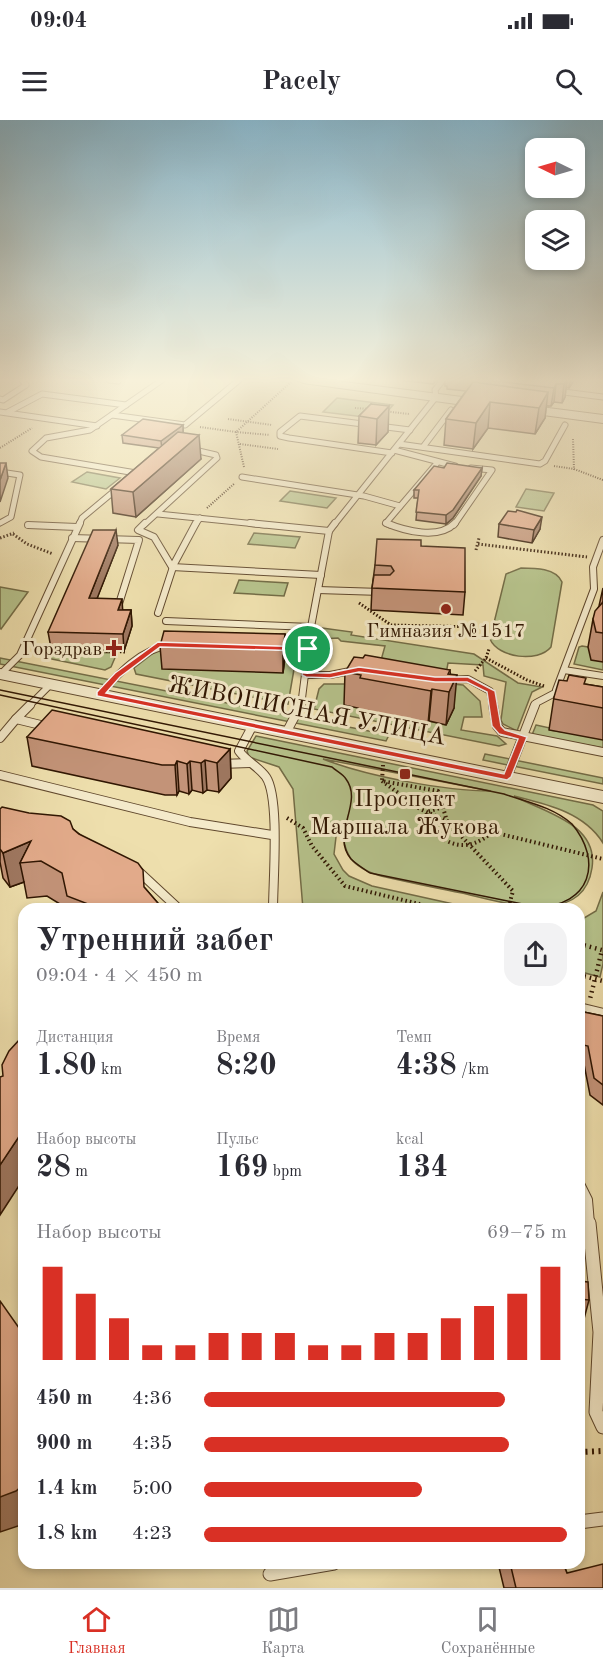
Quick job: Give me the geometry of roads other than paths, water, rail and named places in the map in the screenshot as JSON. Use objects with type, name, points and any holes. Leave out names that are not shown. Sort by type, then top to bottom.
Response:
[{"type":"street","name":"ЖИВОПИСНАЯ УЛИЦА","points":[[0,674],[603,797]]},
{"type":"lane","points":[[35,449],[32,451],[41,457],[136,473]]},
{"type":"lane","points":[[172,567],[154,537],[138,530],[217,458],[216,455],[188,449]]},
{"type":"lane","points":[[374,449],[437,463],[492,470],[453,526],[442,531],[405,531],[386,523],[437,463]]},
{"type":"lane","points":[[286,731],[299,712],[311,627],[329,531],[395,449]]},
{"type":"lane","points":[[433,449],[540,464],[545,461],[552,449]]},
{"type":"lane","points":[[128,480],[146,465]]},
{"type":"lane","points":[[0,472],[20,475],[11,517],[0,523]]},
{"type":"lane","points":[[242,477],[358,495],[400,506]]},
{"type":"lane","points":[[0,674],[20,655],[77,527],[87,513],[120,486]]},
{"type":"lane","points":[[158,514],[329,531]]},
{"type":"lane","points":[[158,613],[172,567],[186,536],[200,518]]},
{"type":"lane","points":[[28,525],[77,527]]},
{"type":"lane","points":[[72,538],[139,540],[117,611]]},
{"type":"lane","points":[[507,777],[536,703],[556,691],[594,590],[593,567],[603,540]]},
{"type":"lane","points":[[172,567],[321,575]]},
{"type":"lane","points":[[593,567],[603,567]]},
{"type":"lane","points":[[318,590],[388,592]]},
{"type":"lane","points":[[594,590],[603,591]]},
{"type":"lane","points":[[166,621],[311,627]]},
{"type":"lane","points":[[100,694],[118,675],[158,644],[175,645]]},
{"type":"lane","points":[[271,648],[308,649]]},
{"type":"lane","points":[[306,675],[330,675],[359,670]]},
{"type":"lane","points":[[564,670],[603,676]]},
{"type":"lane","points":[[435,680],[468,679],[490,691],[497,726],[502,732],[603,752]]},
{"type":"lane","points":[[0,738],[51,684]]},
{"type":"lane","points":[[556,691],[565,694]]},
{"type":"lane","points":[[16,719],[59,729]]},
{"type":"lane","points":[[253,725],[242,741],[239,751],[269,781],[273,810],[273,903]]},
{"type":"lane","points":[[216,764],[250,764]]},
{"type":"lane","points":[[0,775],[190,822],[272,835]]},
{"type":"lane","points":[[125,862],[143,873],[173,903]]},
{"type":"lane","points":[[585,1010],[603,1014]]},
{"type":"lane","points":[[585,1196],[600,1332],[596,1413],[603,1427]]},
{"type":"lane","points":[[585,1521],[603,1518]]},
{"type":"lane","points":[[270,1574],[299,1569]]},
{"type":"tram line","points":[[0,690],[504,794],[548,809],[572,824],[582,838],[589,866],[580,890],[570,899],[560,903]]},
{"type":"tram line","points":[[0,695],[332,767],[345,777],[351,788],[344,839],[345,849],[358,865],[370,873],[517,903]]},
{"type":"place","name":"Гимназия №1517","points":[[446,609]]},
{"type":"place","name":"Горздрав","points":[[114,648]]},
{"type":"place","name":"Проспект Маршала Жукова","points":[[405,774]]}]
